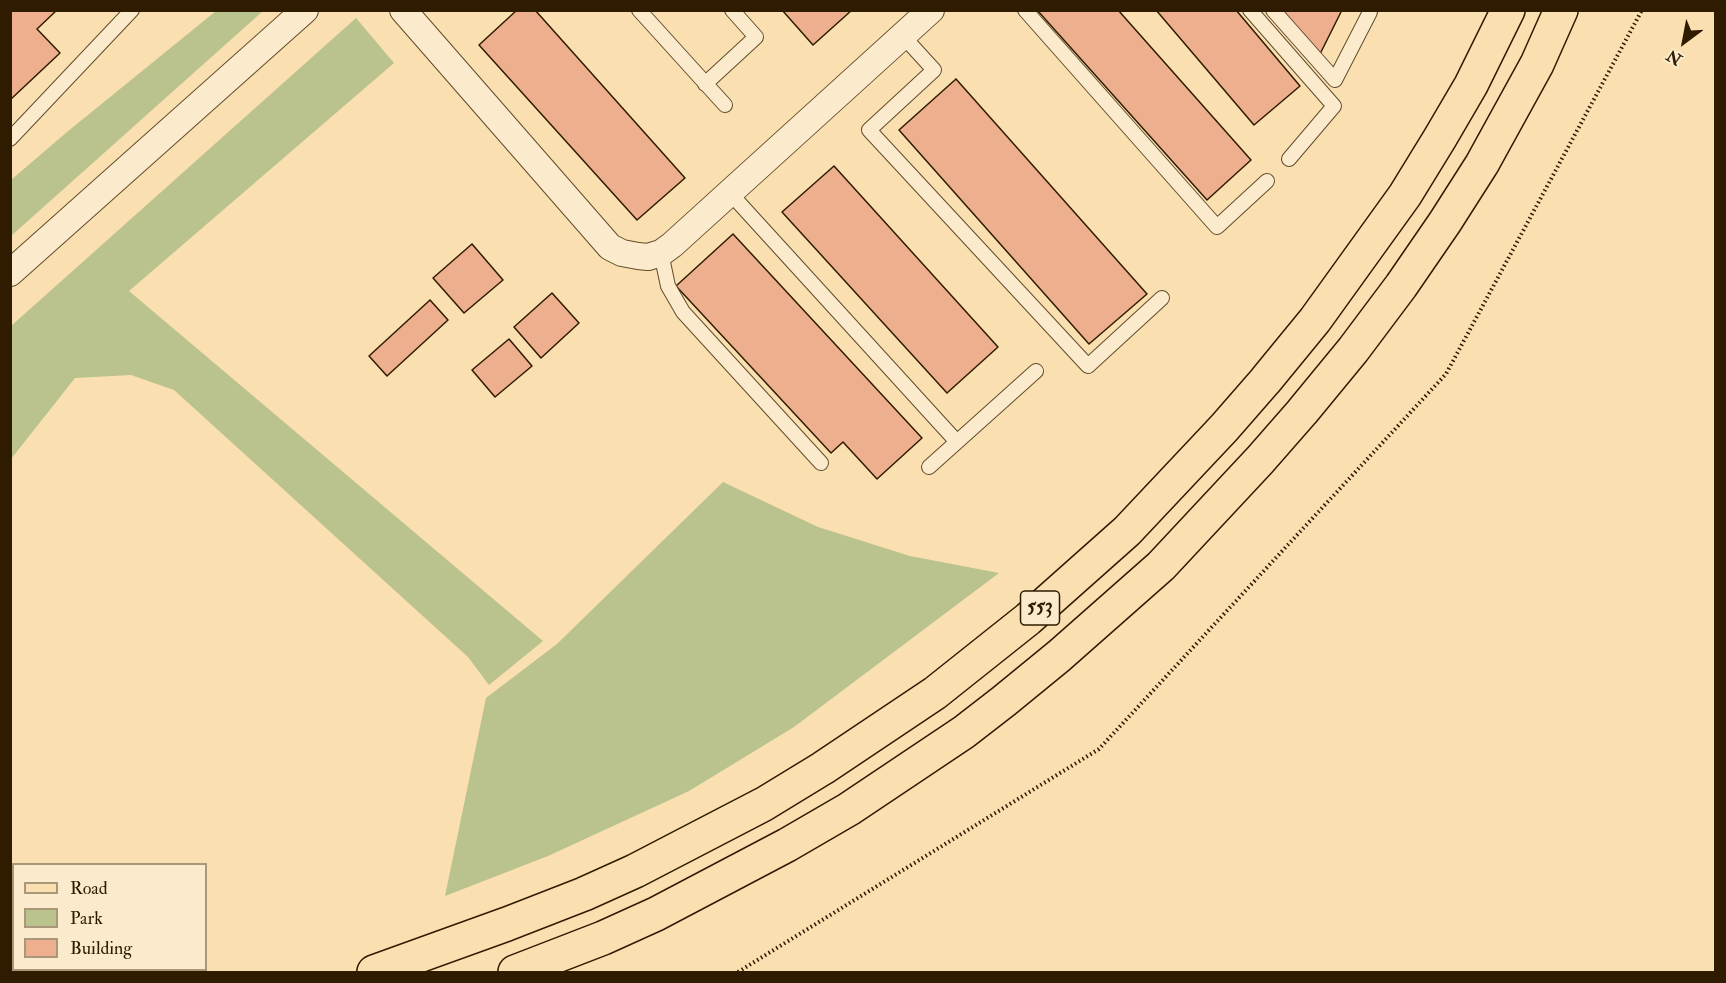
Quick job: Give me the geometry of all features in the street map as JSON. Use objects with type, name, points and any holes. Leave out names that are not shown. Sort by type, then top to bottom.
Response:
[{"type":"main road","name":"553","points":[[374,972],[584,894],[635,871],[764,804],[936,693],[1028,619],[1127,531],[1224,428],[1315,320],[1405,195],[1471,85],[1508,10]]},
{"type":"main road","name":"553","points":[[515,972],[603,938],[656,914],[787,845],[849,809],[964,732],[1004,701],[1153,573],[1253,468],[1302,412],[1401,286],[1482,164],[1537,64],[1561,10]]},
{"type":"street","points":[[10,273],[305,10]]},
{"type":"street","points":[[403,10],[610,247],[622,253],[648,257],[661,253],[672,245],[931,10]]},
{"type":"lane","points":[[10,139],[132,10]]},
{"type":"lane","points":[[639,10],[724,105]]},
{"type":"lane","points":[[705,84],[756,37],[732,10]]},
{"type":"lane","points":[[1024,10],[1217,227],[1267,181]]},
{"type":"lane","points":[[1250,10],[1334,106],[1289,159]]},
{"type":"lane","points":[[1273,10],[1335,80],[1370,12]]},
{"type":"lane","points":[[903,36],[934,70],[869,130],[1088,366],[1162,298]]},
{"type":"lane","points":[[730,193],[957,442]]},
{"type":"lane","points":[[661,253],[668,286],[683,312],[821,463]]},
{"type":"lane","points":[[929,467],[1036,371]]},
{"type":"path","points":[[738,972],[1099,749],[1446,374],[1642,10]]},
{"type":"green space","points":[[216,11],[263,11],[11,236],[11,180]]},
{"type":"green space","points":[[356,18],[394,63],[129,291],[543,641],[489,685],[468,657],[174,390],[131,375],[75,378],[11,459],[11,326]]},
{"type":"green space","points":[[723,482],[818,527],[910,556],[999,573],[794,727],[689,791],[548,856],[445,896],[486,698],[557,644]]},
{"type":"building","points":[[10,10],[57,10],[37,29],[60,53],[10,100]]},
{"type":"building","points":[[517,10],[535,10],[685,178],[637,220],[479,45]]},
{"type":"building","points":[[782,10],[852,10],[813,45]]},
{"type":"building","points":[[1037,10],[1118,10],[1251,160],[1207,200]]},
{"type":"building","points":[[1156,10],[1236,10],[1300,86],[1254,125]]},
{"type":"building","points":[[1280,10],[1342,10],[1320,54]]},
{"type":"building","points":[[956,79],[1147,294],[1089,344],[899,130]]},
{"type":"building","points":[[834,166],[998,347],[947,393],[782,212]]},
{"type":"building","points":[[733,234],[922,438],[877,479],[843,442],[831,453],[676,286]]},
{"type":"building","points":[[472,244],[503,280],[464,313],[433,278]]},
{"type":"building","points":[[552,293],[579,323],[541,358],[514,327]]},
{"type":"building","points":[[430,300],[448,320],[387,376],[369,356]]},
{"type":"building","points":[[509,339],[532,366],[495,397],[472,370]]}]
